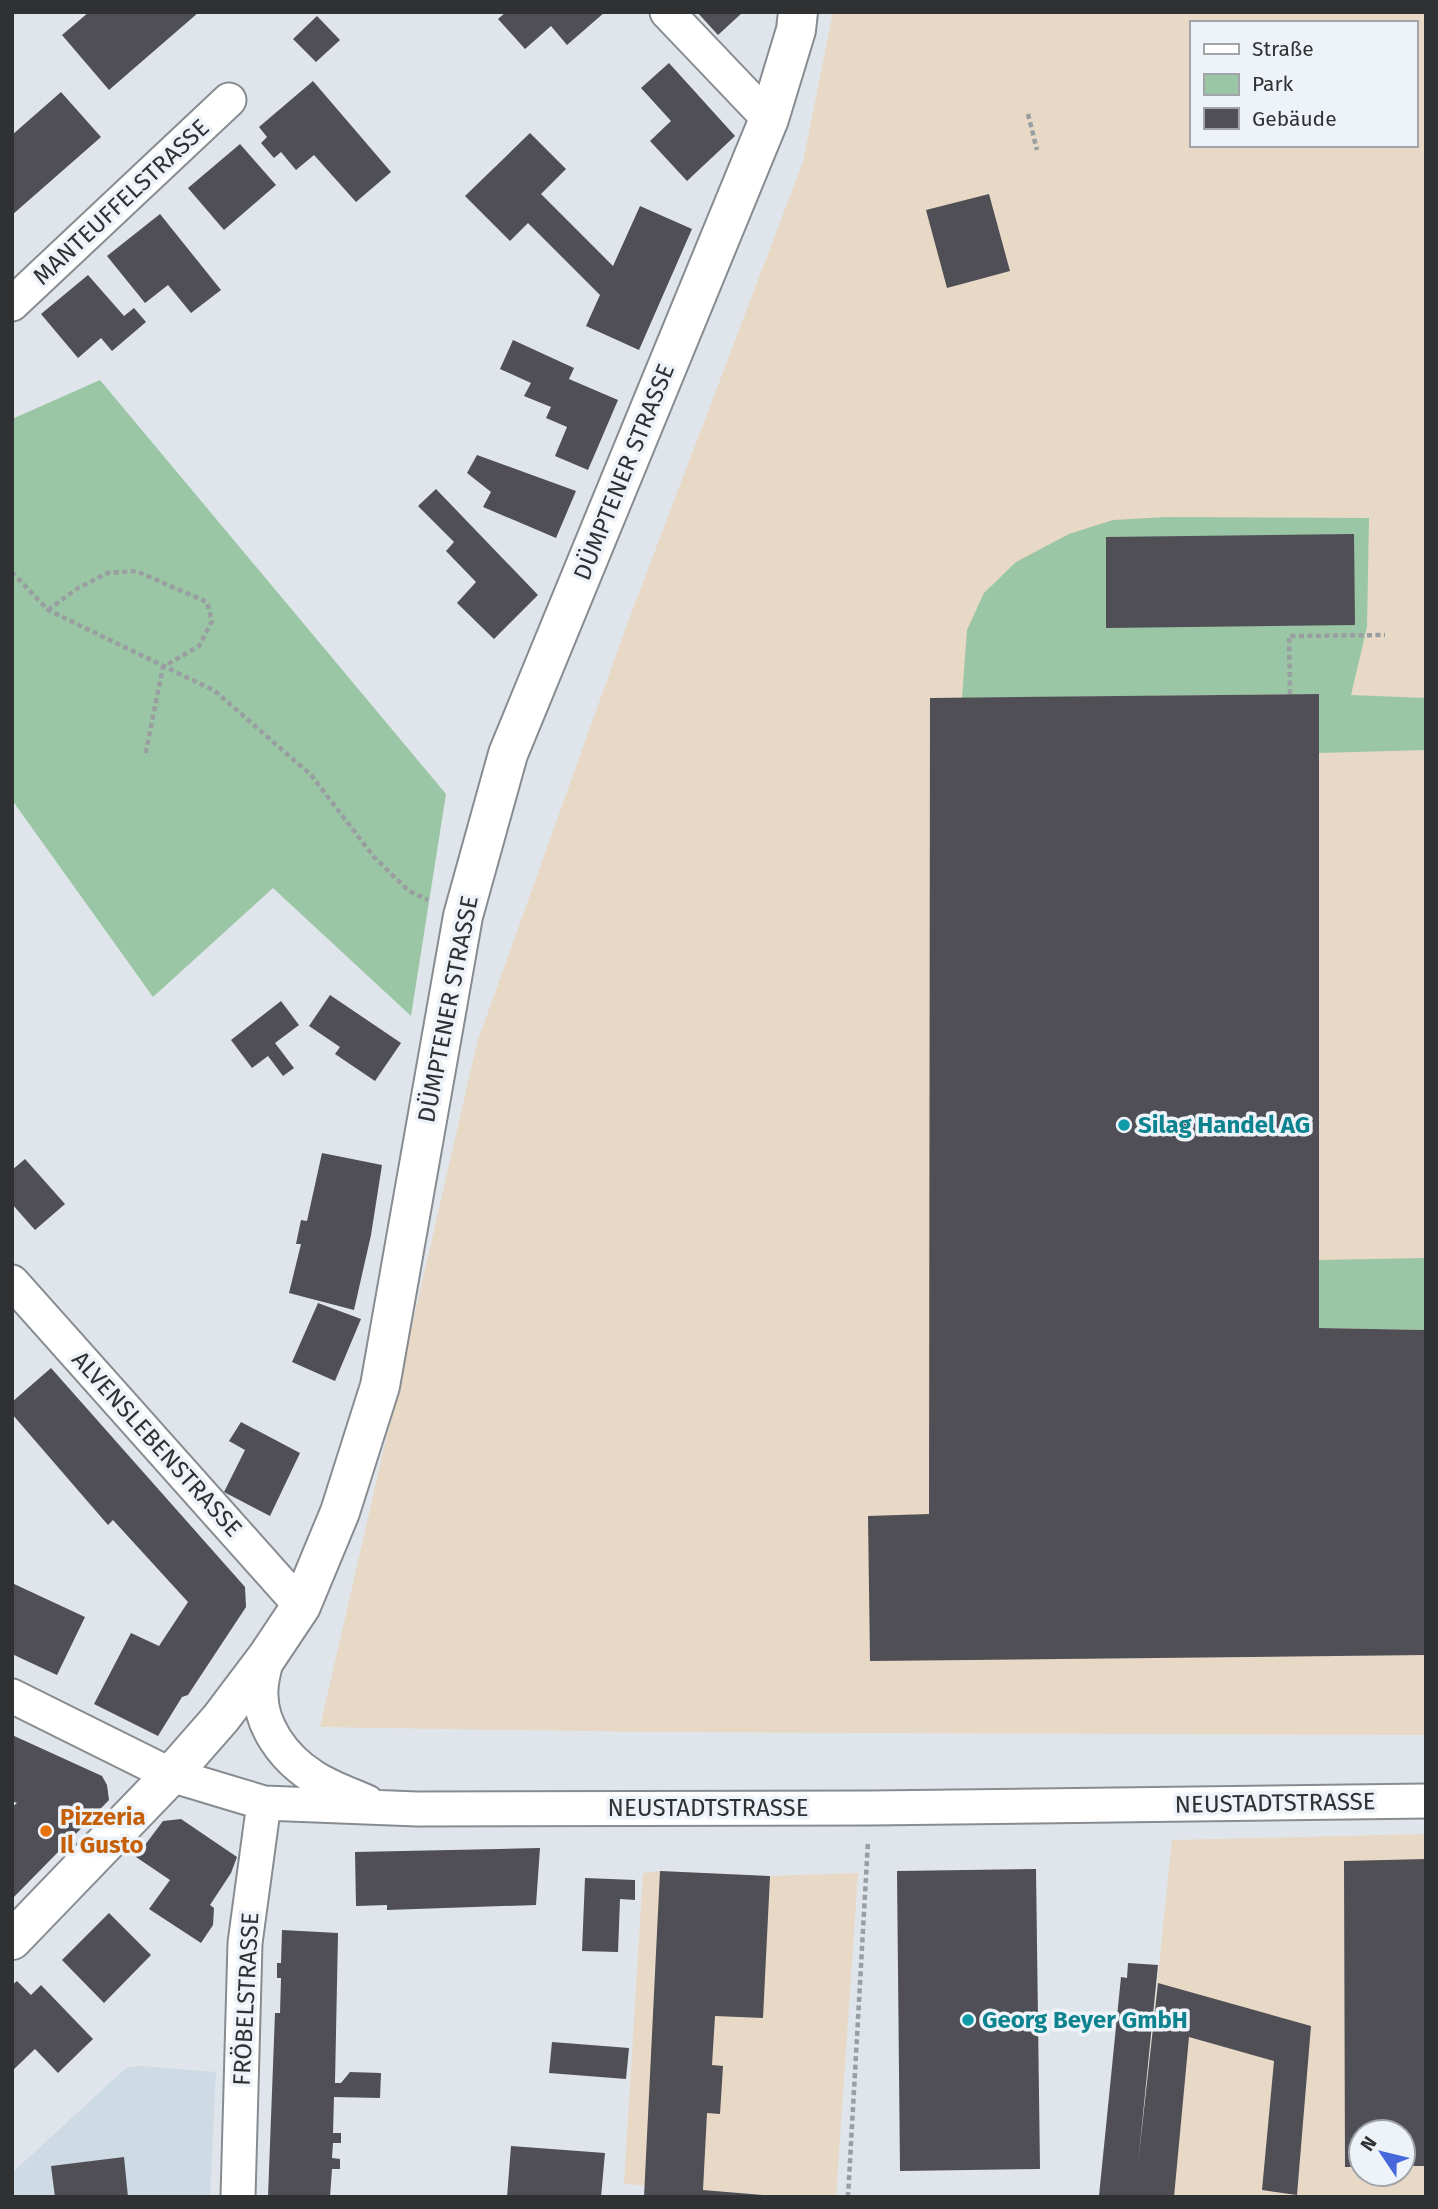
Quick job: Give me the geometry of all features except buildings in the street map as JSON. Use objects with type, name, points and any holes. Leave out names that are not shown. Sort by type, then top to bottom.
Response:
[{"type":"street","points":[[667,12],[769,119]]},
{"type":"street","name":"DÜMPTENER STRASSE","points":[[12,1940],[171,1775],[221,1718],[301,1606],[340,1512],[380,1386],[463,916],[508,754],[769,119],[796,30],[798,12]]},
{"type":"street","name":"MANTEUFFELSTRASSE","points":[[12,304],[229,100]]},
{"type":"street","name":"ALVENSLEBENSTRASSE","points":[[12,1282],[301,1606]]},
{"type":"street","points":[[267,1657],[261,1691],[266,1722],[278,1744],[292,1762],[313,1777],[382,1809]]},
{"type":"street","name":"NEUSTADTSTRASSE","points":[[12,1696],[171,1775],[264,1803],[382,1809],[870,1808],[1426,1801]]},
{"type":"street","name":"FRÖBELSTRASSE","points":[[238,2197],[245,1943],[264,1803]]},
{"type":"path","points":[[1028,114],[1037,150]]},
{"type":"path","points":[[48,610],[78,588],[108,573],[136,571],[207,602],[212,621],[199,646],[163,667],[145,756]]},
{"type":"path","points":[[12,572],[48,610],[215,691],[311,775],[374,858],[410,891],[463,916]]},
{"type":"path","points":[[1290,694],[1289,636],[1385,635]]},
{"type":"path","points":[[848,2197],[870,1808]]},
{"type":"shaded area","points":[[833,12],[1426,12],[1426,1735],[649,1732],[320,1727],[477,1043],[629,619],[803,162]]},
{"type":"shaded area","points":[[1426,1834],[1426,2197],[1135,2197],[1172,1840]]},
{"type":"shaded area","points":[[660,1871],[770,1876],[858,1873],[836,2197],[792,2197],[624,2184],[643,1873]]},
{"type":"shaded area","points":[[140,2066],[216,2072],[210,2197],[12,2197],[12,2173],[126,2068]]},
{"type":"green space","points":[[100,380],[446,794],[411,1016],[273,888],[153,997],[12,800],[12,419]]},
{"type":"green space","points":[[1167,517],[1369,518],[1367,627],[1351,695],[1426,698],[1426,750],[1319,753],[1319,694],[962,698],[967,630],[984,593],[1016,562],[1069,534],[1113,520]]},
{"type":"green space","points":[[1426,1258],[1426,1330],[1319,1328],[1319,1260]]},
{"type":"place","name":"Silag Handel AG","points":[[1124,1125]]},
{"type":"place","name":"Pizzeria Il Gusto","points":[[46,1831]]},
{"type":"place","name":"Georg Beyer GmbH","points":[[968,2020]]}]
